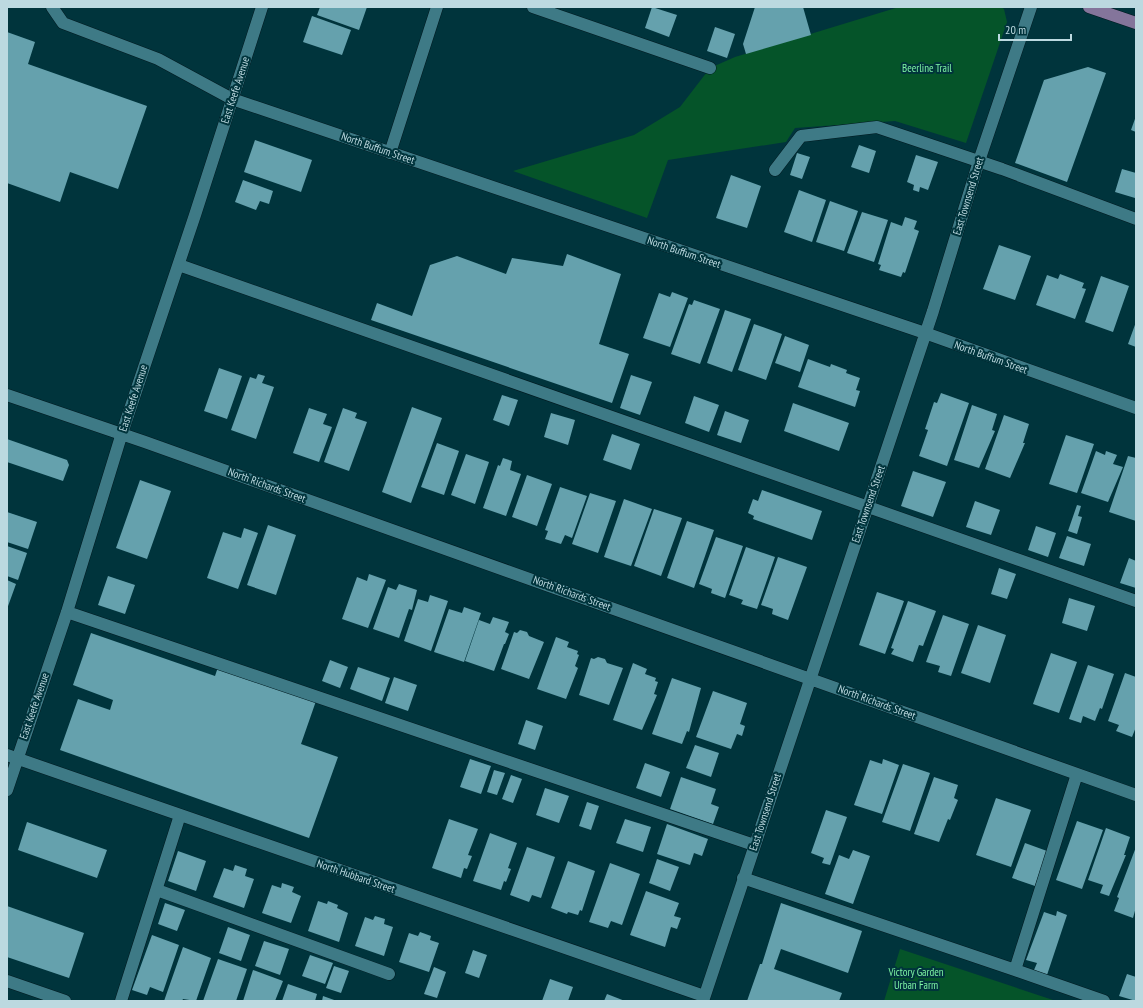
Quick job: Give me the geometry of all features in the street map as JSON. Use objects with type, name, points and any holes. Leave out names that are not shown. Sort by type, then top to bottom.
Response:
[{"type":"main road","points":[[1089,7],[1136,23]]},
{"type":"street","name":"North Buffum Street","points":[[52,7],[63,23],[158,59],[232,99],[925,333],[1136,408]]},
{"type":"street","name":"East Keefe Avenue","points":[[7,790],[12,757],[67,612],[122,433],[262,7]]},
{"type":"street","points":[[390,152],[437,7]]},
{"type":"street","points":[[532,7],[710,68]]},
{"type":"street","name":"East Townsend Street","points":[[703,999],[925,333],[979,161],[1031,7]]},
{"type":"street","points":[[775,170],[801,136],[877,127],[979,161],[1136,219]]},
{"type":"street","points":[[178,265],[1136,601]]},
{"type":"street","name":"North Richards Street","points":[[7,395],[122,433],[1136,794]]},
{"type":"street","points":[[67,612],[754,845]]},
{"type":"street","name":"North Hubbard Street","points":[[12,757],[703,999]]},
{"type":"street","points":[[1015,970],[1077,774]]},
{"type":"street","points":[[121,1001],[180,815]]},
{"type":"street","points":[[743,878],[1104,1001]]},
{"type":"street","points":[[157,890],[389,974]]},
{"type":"street","points":[[7,981],[65,1001]]},
{"type":"green space","name":"Beerline Trail","points":[[899,7],[1001,7],[1004,9],[1007,22],[966,143],[895,121],[795,128],[786,142],[668,160],[647,218],[513,171],[634,135],[680,107],[710,68],[735,57]]},
{"type":"green space","name":"Victory Garden Urban Farm","points":[[900,949],[1056,1001],[884,1001]]},
{"type":"building","points":[[320,7],[367,7],[359,30],[317,15]]},
{"type":"building","points":[[652,7],[677,15],[669,37],[645,28]]},
{"type":"building","points":[[755,7],[803,7],[811,35],[746,54],[743,44]]},
{"type":"building","points":[[312,16],[351,30],[342,55],[303,42]]},
{"type":"building","points":[[715,27],[735,34],[727,58],[707,51]]},
{"type":"building","points":[[7,32],[35,42],[28,64],[147,106],[118,189],[70,172],[60,202],[7,183]]},
{"type":"building","points":[[1088,67],[1106,73],[1067,182],[1015,163],[1044,80]]},
{"type":"building","points":[[1136,116],[1136,132],[1131,130]]},
{"type":"building","points":[[255,140],[312,160],[301,192],[244,172]]},
{"type":"building","points":[[859,145],[876,151],[869,173],[851,167]]},
{"type":"building","points":[[797,153],[810,157],[802,179],[790,175]]},
{"type":"building","points":[[916,155],[938,162],[928,190],[920,187],[919,192],[913,190],[914,185],[907,182]]},
{"type":"building","points":[[1122,169],[1136,173],[1135,198],[1115,192]]},
{"type":"building","points":[[731,175],[761,186],[747,228],[716,218]]},
{"type":"building","points":[[243,180],[273,191],[269,204],[260,201],[256,210],[235,202]]},
{"type":"building","points":[[799,190],[826,200],[812,242],[784,232]]},
{"type":"building","points":[[830,201],[858,211],[844,251],[816,242]]},
{"type":"building","points":[[862,212],[888,220],[874,262],[847,253]]},
{"type":"building","points":[[905,217],[917,221],[914,229],[919,231],[905,273],[903,272],[901,277],[879,270],[881,265],[878,264],[891,222],[902,226]]},
{"type":"building","points":[[999,245],[1031,256],[1015,300],[983,289]]},
{"type":"building","points":[[567,254],[621,274],[599,344],[629,354],[612,403],[371,320],[377,303],[412,316],[430,265],[457,256],[506,274],[512,258],[563,266]]},
{"type":"building","points":[[1060,274],[1084,283],[1082,288],[1086,289],[1075,319],[1036,305],[1047,275],[1058,279]]},
{"type":"building","points":[[1101,276],[1129,286],[1113,332],[1085,322]]},
{"type":"building","points":[[672,292],[688,298],[670,347],[643,338],[659,293],[670,297]]},
{"type":"building","points":[[694,300],[720,309],[700,364],[671,354],[689,304],[692,305]]},
{"type":"building","points":[[725,310],[751,319],[732,372],[707,363]]},
{"type":"building","points":[[1136,322],[1136,347],[1128,344]]},
{"type":"building","points":[[754,324],[782,334],[766,380],[738,370]]},
{"type":"building","points":[[785,336],[809,345],[800,372],[775,363]]},
{"type":"building","points":[[808,359],[830,367],[831,364],[847,370],[846,373],[860,378],[856,390],[860,391],[855,407],[798,387]]},
{"type":"building","points":[[219,368],[242,376],[227,419],[204,411]]},
{"type":"building","points":[[258,374],[265,376],[262,383],[274,387],[256,439],[231,430],[250,377],[256,379]]},
{"type":"building","points":[[631,375],[652,382],[640,415],[620,408]]},
{"type":"building","points":[[941,393],[969,403],[947,466],[919,456],[928,430],[925,429],[934,402],[937,403]]},
{"type":"building","points":[[502,395],[518,400],[509,426],[493,420]]},
{"type":"building","points":[[694,396],[719,405],[709,432],[685,423]]},
{"type":"building","points":[[793,403],[849,423],[839,451],[784,431]]},
{"type":"building","points":[[972,405],[997,414],[992,430],[995,431],[979,468],[954,460]]},
{"type":"building","points":[[412,407],[442,418],[411,503],[382,492]]},
{"type":"building","points":[[309,408],[327,414],[323,424],[332,427],[319,462],[293,453]]},
{"type":"building","points":[[343,408],[357,413],[355,418],[367,422],[349,471],[324,462]]},
{"type":"building","points":[[725,411],[749,420],[741,443],[717,435]]},
{"type":"building","points":[[551,413],[575,420],[568,445],[544,437]]},
{"type":"building","points":[[1004,415],[1029,424],[1023,443],[1025,443],[1010,478],[985,469]]},
{"type":"building","points":[[612,434],[640,444],[631,470],[603,460]]},
{"type":"building","points":[[1066,435],[1094,444],[1077,493],[1049,484]]},
{"type":"building","points":[[7,439],[67,460],[69,465],[63,481],[7,462]]},
{"type":"building","points":[[437,443],[459,451],[444,495],[421,487]]},
{"type":"building","points":[[1096,451],[1105,455],[1106,451],[1117,455],[1113,464],[1123,467],[1108,502],[1081,493]]},
{"type":"building","points":[[466,454],[489,462],[475,504],[451,495]]},
{"type":"building","points":[[1128,456],[1136,458],[1136,521],[1109,512]]},
{"type":"building","points":[[503,458],[512,461],[510,470],[521,474],[506,516],[483,508],[498,465],[500,466]]},
{"type":"building","points":[[913,471],[946,482],[933,517],[901,506]]},
{"type":"building","points":[[527,475],[552,484],[537,526],[512,517]]},
{"type":"building","points":[[140,480],[171,491],[147,559],[116,548]]},
{"type":"building","points":[[560,487],[587,496],[572,538],[565,535],[561,544],[545,539],[548,531],[545,530]]},
{"type":"building","points":[[762,490],[822,511],[812,540],[753,519],[754,516],[748,513],[753,499],[758,501]]},
{"type":"building","points":[[590,493],[616,501],[598,553],[572,544]]},
{"type":"building","points":[[624,499],[652,509],[631,566],[604,557]]},
{"type":"building","points":[[975,501],[1000,510],[991,535],[966,527]]},
{"type":"building","points":[[1077,505],[1081,506],[1078,516],[1082,517],[1077,534],[1068,531]]},
{"type":"building","points":[[654,509],[682,518],[661,576],[634,566]]},
{"type":"building","points":[[7,512],[37,522],[28,549],[7,542]]},
{"type":"building","points":[[687,521],[714,530],[694,588],[667,578]]},
{"type":"building","points":[[268,525],[296,535],[276,595],[247,585]]},
{"type":"building","points":[[1036,526],[1056,533],[1048,557],[1028,550]]},
{"type":"building","points":[[244,528],[258,533],[238,589],[207,578],[223,532],[241,538]]},
{"type":"building","points":[[1067,536],[1091,544],[1084,566],[1059,558]]},
{"type":"building","points":[[716,537],[743,546],[725,598],[711,593],[712,589],[699,584]]},
{"type":"building","points":[[7,546],[27,553],[18,580],[7,576]]},
{"type":"building","points":[[746,547],[775,557],[757,609],[741,604],[743,600],[729,595]]},
{"type":"building","points":[[778,557],[807,567],[788,620],[772,614],[773,609],[761,605]]},
{"type":"building","points":[[1129,558],[1136,561],[1136,588],[1120,583]]},
{"type":"building","points":[[999,568],[1016,574],[1007,599],[991,594]]},
{"type":"building","points":[[369,574],[386,580],[368,628],[342,619],[357,577],[367,581]]},
{"type":"building","points":[[108,576],[135,585],[125,614],[98,605]]},
{"type":"building","points":[[7,580],[16,584],[7,609]]},
{"type":"building","points":[[399,584],[417,590],[412,610],[409,609],[399,638],[373,629],[388,587],[396,590]]},
{"type":"building","points":[[877,592],[904,601],[885,654],[859,645]]},
{"type":"building","points":[[430,595],[448,601],[431,651],[404,641],[418,599],[428,602]]},
{"type":"building","points":[[1069,598],[1095,606],[1087,631],[1062,623]]},
{"type":"building","points":[[908,601],[936,611],[923,646],[919,645],[913,662],[891,654],[894,649],[891,648]]},
{"type":"building","points":[[464,607],[481,613],[464,662],[434,652],[449,609],[462,613]]},
{"type":"building","points":[[943,615],[969,624],[951,676],[938,672],[940,666],[926,662]]},
{"type":"building","points":[[493,617],[509,622],[505,632],[509,634],[494,671],[465,661],[479,620],[490,624]]},
{"type":"building","points":[[978,625],[1006,635],[990,683],[961,673]]},
{"type":"building","points":[[520,630],[527,632],[529,636],[544,642],[529,679],[501,669],[514,632],[517,633]]},
{"type":"building","points":[[91,633],[215,676],[218,667],[316,701],[301,744],[338,757],[309,838],[60,750],[78,699],[110,710],[113,700],[73,685]]},
{"type":"building","points":[[556,637],[569,642],[567,647],[578,651],[577,654],[579,655],[575,666],[578,668],[566,699],[537,689]]},
{"type":"building","points":[[1051,653],[1077,662],[1059,713],[1033,704]]},
{"type":"building","points":[[598,657],[605,659],[607,663],[623,668],[609,705],[579,695],[591,658],[594,659]]},
{"type":"building","points":[[330,660],[348,667],[340,688],[322,681]]},
{"type":"building","points":[[633,663],[647,669],[645,674],[656,678],[655,681],[658,682],[654,694],[657,695],[642,730],[613,720]]},
{"type":"building","points":[[1088,665],[1114,674],[1102,709],[1100,708],[1095,721],[1083,716],[1081,723],[1069,719]]},
{"type":"building","points":[[358,667],[390,678],[382,701],[350,689]]},
{"type":"building","points":[[1125,673],[1136,677],[1136,727],[1132,737],[1116,731],[1119,725],[1108,721]]},
{"type":"building","points":[[394,677],[417,685],[408,711],[385,703]]},
{"type":"building","points":[[672,678],[701,688],[689,732],[687,731],[682,744],[652,734]]},
{"type":"building","points":[[713,691],[747,703],[740,724],[745,726],[742,736],[737,734],[731,749],[696,737]]},
{"type":"building","points":[[526,720],[543,726],[535,750],[518,744]]},
{"type":"building","points":[[695,745],[719,753],[711,777],[686,768]]},
{"type":"building","points":[[470,759],[491,766],[481,794],[460,787]]},
{"type":"building","points":[[883,759],[899,765],[882,814],[854,805],[870,760],[882,764]]},
{"type":"building","points":[[645,763],[670,772],[661,797],[636,788]]},
{"type":"building","points":[[903,764],[930,773],[910,831],[882,822]]},
{"type":"building","points":[[494,770],[505,773],[497,795],[487,792]]},
{"type":"building","points":[[511,775],[522,779],[513,803],[502,799]]},
{"type":"building","points":[[681,777],[716,789],[711,804],[719,807],[713,824],[670,809]]},
{"type":"building","points":[[934,777],[958,785],[954,798],[958,800],[950,820],[948,819],[939,842],[914,834]]},
{"type":"building","points":[[545,788],[569,796],[559,823],[536,815]]},
{"type":"building","points":[[996,798],[1031,810],[1011,867],[976,855]]},
{"type":"building","points":[[587,802],[599,806],[591,830],[579,826]]},
{"type":"building","points":[[826,810],[847,817],[830,865],[822,863],[824,858],[811,853]]},
{"type":"building","points":[[449,819],[478,829],[468,855],[472,856],[467,869],[464,868],[461,878],[432,868]]},
{"type":"building","points":[[625,819],[651,827],[643,852],[616,843]]},
{"type":"building","points":[[1077,821],[1103,830],[1082,889],[1056,880]]},
{"type":"building","points":[[27,822],[107,850],[97,878],[18,850]]},
{"type":"building","points":[[667,824],[708,839],[702,856],[694,853],[690,865],[657,854]]},
{"type":"building","points":[[1106,828],[1130,837],[1124,855],[1126,855],[1109,896],[1100,893],[1103,885],[1088,880]]},
{"type":"building","points":[[490,833],[517,843],[508,868],[511,869],[501,890],[473,881]]},
{"type":"building","points":[[1025,843],[1047,851],[1035,886],[1012,878]]},
{"type":"building","points":[[527,847],[555,857],[541,898],[532,895],[529,902],[510,895]]},
{"type":"building","points":[[1136,847],[1136,907],[1133,918],[1114,911],[1119,898],[1117,897]]},
{"type":"building","points":[[853,850],[870,856],[853,904],[825,894],[839,855],[849,859]]},
{"type":"building","points":[[178,851],[206,861],[196,891],[168,881]]},
{"type":"building","points":[[657,859],[679,867],[670,891],[649,883]]},
{"type":"building","points":[[568,861],[595,871],[582,911],[580,910],[578,915],[568,912],[567,914],[551,908]]},
{"type":"building","points":[[610,863],[640,874],[622,925],[611,921],[608,928],[589,922]]},
{"type":"building","points":[[235,865],[247,869],[245,876],[254,879],[244,908],[213,897],[224,868],[233,871]]},
{"type":"building","points":[[282,883],[294,887],[292,892],[301,896],[291,923],[262,913],[272,885],[281,888]]},
{"type":"building","points":[[646,891],[679,903],[674,916],[681,918],[677,929],[671,927],[665,947],[630,935]]},
{"type":"building","points":[[318,901],[327,904],[328,901],[338,905],[337,908],[348,913],[339,942],[308,931]]},
{"type":"building","points":[[165,903],[185,910],[177,931],[158,924]]},
{"type":"building","points":[[781,903],[862,931],[848,973],[781,949],[774,969],[842,993],[839,1001],[747,1001],[760,964],[762,964]]},
{"type":"building","points":[[7,906],[84,933],[69,978],[7,957]]},
{"type":"building","points":[[1057,911],[1067,915],[1047,975],[1034,970],[1037,963],[1026,960],[1044,912],[1056,916]]},
{"type":"building","points":[[375,916],[385,919],[384,924],[393,927],[384,956],[355,946],[365,917],[373,920]]},
{"type":"building","points":[[228,927],[250,935],[241,961],[219,953]]},
{"type":"building","points":[[420,932],[431,936],[430,940],[439,943],[429,972],[399,962],[409,933],[418,936]]},
{"type":"building","points":[[152,935],[179,945],[163,992],[150,987],[147,995],[132,990]]},
{"type":"building","points":[[264,941],[289,949],[280,975],[255,966]]},
{"type":"building","points":[[183,947],[211,958],[196,1001],[183,999],[182,1001],[164,1001]]},
{"type":"building","points":[[473,950],[487,955],[479,978],[465,973]]},
{"type":"building","points":[[310,955],[333,963],[325,984],[302,976]]},
{"type":"building","points":[[218,959],[247,969],[236,1001],[203,1001]]},
{"type":"building","points":[[334,966],[349,971],[341,993],[326,988]]},
{"type":"building","points":[[434,967],[446,972],[437,998],[424,994]]},
{"type":"building","points":[[253,970],[283,981],[275,1001],[243,1001]]},
{"type":"building","points":[[1127,974],[1136,977],[1136,1001],[1119,996]]},
{"type":"building","points":[[550,979],[573,987],[568,1001],[542,1001]]},
{"type":"building","points":[[288,984],[317,994],[315,1001],[282,1001]]},
{"type":"building","points":[[607,994],[625,1001],[604,1001]]},
{"type":"building","points":[[323,996],[337,1001],[322,1001]]}]
